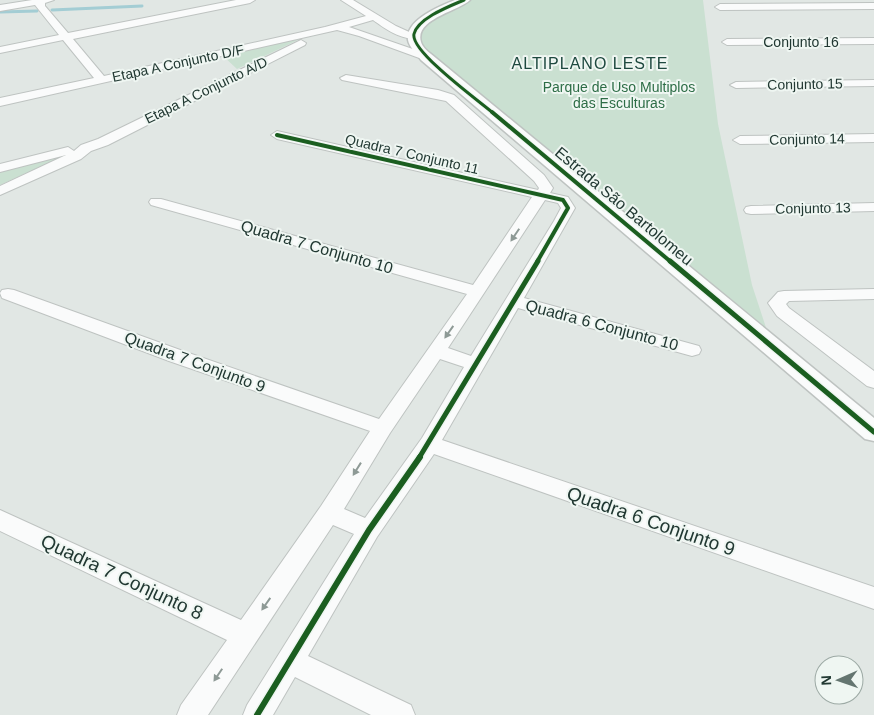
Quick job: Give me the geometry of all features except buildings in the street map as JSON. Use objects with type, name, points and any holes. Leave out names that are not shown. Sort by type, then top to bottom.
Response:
[{"type":"street","points":[[0,50],[250,0]]},
{"type":"street","points":[[346,0],[392,28],[415,46]]},
{"type":"street","points":[[415,46],[418,27],[425,20],[464,0]]},
{"type":"street","points":[[0,8],[36,2],[101,80]]},
{"type":"street","points":[[720,6],[874,6]]},
{"type":"street","points":[[341,26],[374,17]]},
{"type":"street","points":[[341,26],[373,29],[415,46]]},
{"type":"street","points":[[341,26],[379,40],[415,46]]},
{"type":"street","name":"Etapa A Conjunto D/F","points":[[0,102],[341,26]]},
{"type":"street","name":"Etapa A Conjunto A/D","points":[[86,148],[112,138],[341,26]]},
{"type":"street","points":[[379,40],[391,36]]},
{"type":"street","name":"Conjunto 16","points":[[727,42],[874,41]]},
{"type":"street","name":"Estrada São Bartolomeu","points":[[415,46],[775,351],[874,432]]},
{"type":"street","points":[[191,715],[329,513],[383,428],[546,188],[538,178],[450,98],[438,94],[346,78]]},
{"type":"street","name":"Conjunto 15","points":[[736,85],[874,83]]},
{"type":"street","name":"Quadra 7 Conjunto 11","points":[[277,135],[563,200],[568,208],[562,221],[513,301]]},
{"type":"street","name":"Conjunto 14","points":[[740,140],[874,138]]},
{"type":"street","points":[[0,168],[74,149],[86,148]]},
{"type":"street","points":[[0,191],[76,156],[86,148]]},
{"type":"street","name":"Quadra 7 Conjunto 10","points":[[156,202],[477,292]]},
{"type":"street","name":"Conjunto 13","points":[[751,210],[874,207]]},
{"type":"street","name":"Quadra 7 Conjunto 9","points":[[8,294],[176,356],[383,428]]},
{"type":"street","points":[[874,294],[784,296],[777,303],[783,312],[874,381]]},
{"type":"street","points":[[257,715],[369,530],[429,444],[513,301]]},
{"type":"street","name":"Quadra 6 Conjunto 10","points":[[513,301],[692,350]]},
{"type":"street","points":[[436,350],[475,364]]},
{"type":"street","name":"Quadra 6 Conjunto 9","points":[[429,444],[874,598]]},
{"type":"street","points":[[329,513],[369,530]]},
{"type":"street","name":"Quadra 7 Conjunto 8","points":[[0,520],[245,635]]},
{"type":"street","points":[[290,661],[401,715]]},
{"type":"green space","name":"Parque de Uso Multiplos das Esculturas","points":[[456,0],[703,0],[718,124],[752,285],[774,352],[414,46],[417,21],[423,16]]},
{"type":"green space","points":[[302,38],[237,69],[222,55]]},
{"type":"green space","points":[[70,153],[0,185],[0,172]]},
{"type":"waterway","points":[[52,10],[142,6]]},
{"type":"waterway","points":[[0,12],[37,11]]},
{"type":"cycle path","points":[[464,0],[432,16],[418,27],[414,34],[414,41],[426,57],[874,432]]},
{"type":"cycle path","points":[[257,715],[369,530],[429,444],[568,208],[563,200],[277,135]]},
{"type":"district","name":"ALTIPLANO LESTE","points":[[590,63]]}]
